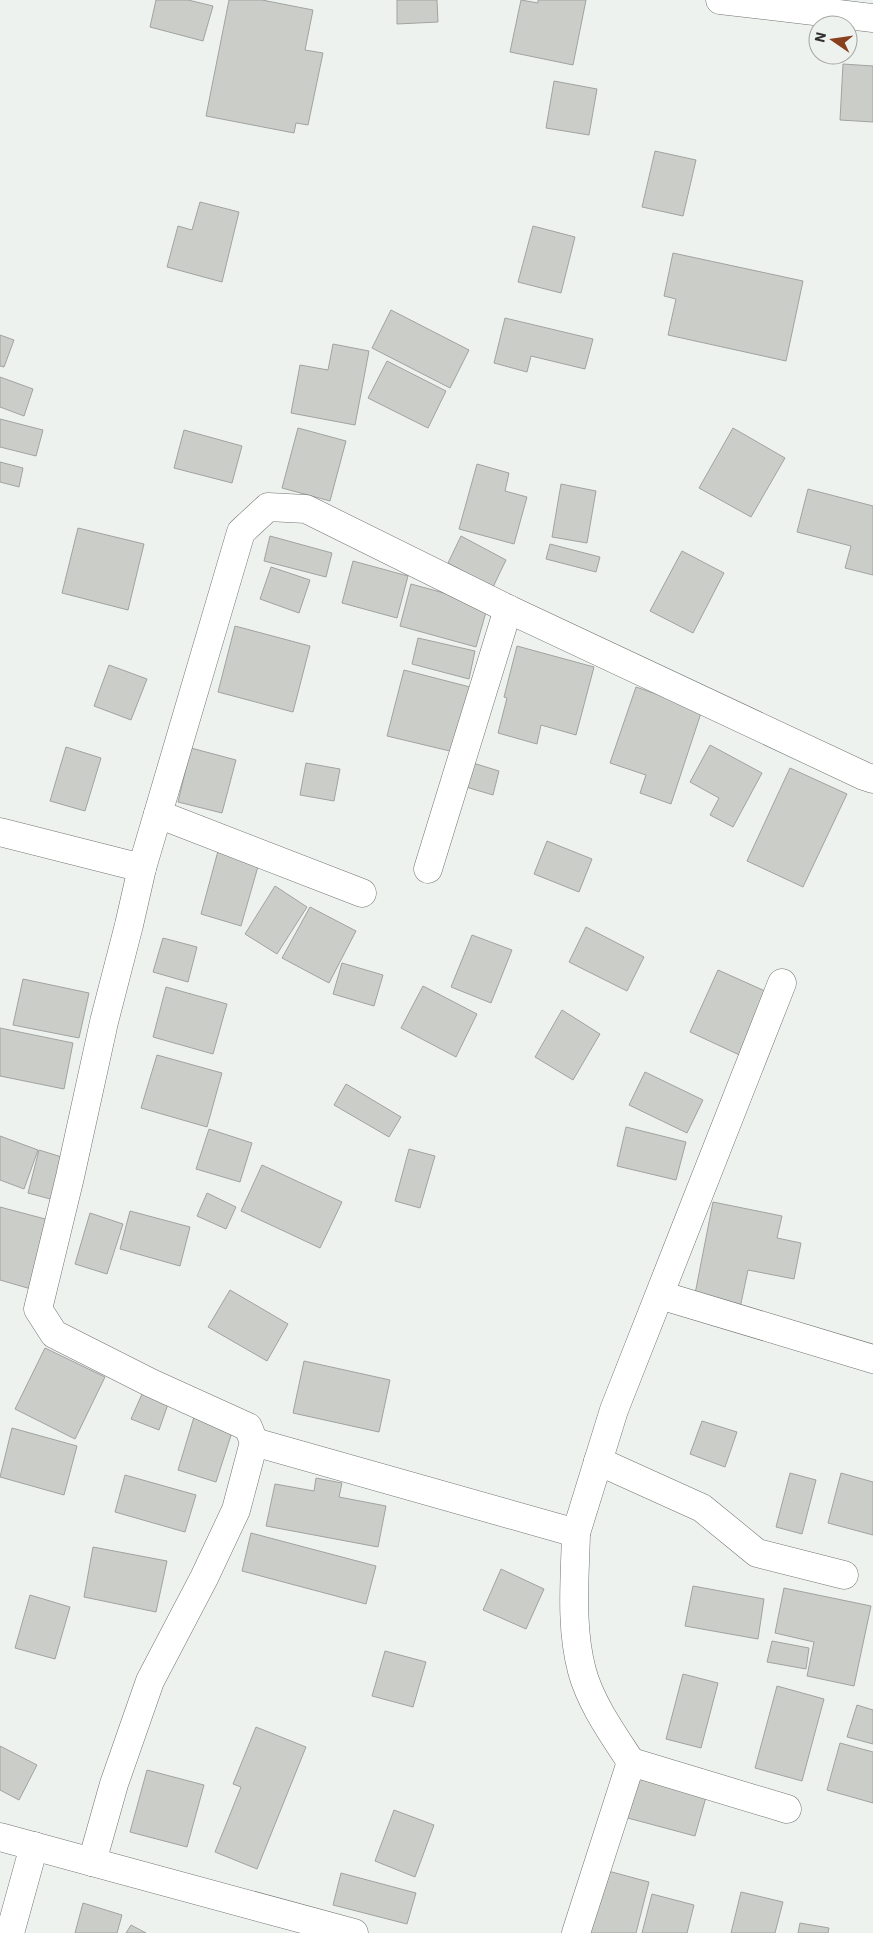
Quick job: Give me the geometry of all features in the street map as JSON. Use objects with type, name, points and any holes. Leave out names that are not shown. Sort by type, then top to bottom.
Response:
[{"type":"street","points":[[720,0],[873,18]]},
{"type":"street","points":[[92,1862],[114,1784],[150,1681],[204,1578],[236,1510],[254,1442],[248,1427],[151,1383],[54,1334],[38,1309],[70,1177],[104,1022],[142,868],[241,532],[268,506],[306,510],[508,609],[873,779]]},
{"type":"street","points":[[428,869],[508,609]]},
{"type":"street","points":[[158,814],[362,893]]},
{"type":"street","points":[[0,832],[142,868]]},
{"type":"street","points":[[782,983],[614,1410],[576,1533],[575,1619],[577,1649],[582,1672],[593,1699],[607,1725],[631,1762],[787,1809]]},
{"type":"street","points":[[660,1295],[873,1359]]},
{"type":"street","points":[[254,1442],[576,1533]]},
{"type":"street","points":[[598,1461],[702,1508],[757,1553],[844,1575]]},
{"type":"street","points":[[576,1933],[631,1762]]},
{"type":"street","points":[[0,1837],[354,1933]]},
{"type":"street","points":[[10,1933],[34,1846]]},
{"type":"building","points":[[156,0],[188,0],[213,6],[203,41],[150,27]]},
{"type":"building","points":[[229,0],[262,0],[313,10],[305,50],[323,53],[308,125],[296,123],[294,133],[206,116]]},
{"type":"building","points":[[397,0],[437,0],[438,22],[397,24]]},
{"type":"building","points":[[521,0],[538,3],[538,0],[586,0],[573,65],[510,52]]},
{"type":"building","points":[[843,65],[873,66],[873,122],[840,120]]},
{"type":"building","points":[[554,81],[597,89],[589,135],[546,128]]},
{"type":"building","points":[[655,151],[696,160],[683,216],[642,207]]},
{"type":"building","points":[[200,202],[239,212],[222,282],[167,267],[178,226],[192,230]]},
{"type":"building","points":[[533,226],[575,237],[561,293],[518,282]]},
{"type":"building","points":[[673,253],[803,281],[786,361],[668,335],[676,299],[664,296]]},
{"type":"building","points":[[391,310],[469,350],[450,388],[372,348]]},
{"type":"building","points":[[505,318],[593,339],[585,369],[531,356],[527,372],[494,363]]},
{"type":"building","points":[[0,335],[14,340],[4,367],[0,366]]},
{"type":"building","points":[[333,344],[369,351],[355,425],[291,413],[300,365],[328,370]]},
{"type":"building","points":[[387,361],[446,391],[428,428],[368,398]]},
{"type":"building","points":[[0,377],[33,389],[24,416],[0,407]]},
{"type":"building","points":[[0,419],[43,430],[36,456],[0,447]]},
{"type":"building","points":[[298,428],[346,441],[330,501],[282,488]]},
{"type":"building","points":[[733,428],[785,458],[751,517],[699,488]]},
{"type":"building","points":[[184,430],[242,446],[232,483],[174,468]]},
{"type":"building","points":[[0,462],[23,468],[19,487],[0,482]]},
{"type":"building","points":[[477,464],[509,473],[505,491],[527,497],[514,544],[459,529]]},
{"type":"building","points":[[561,484],[596,491],[587,543],[552,537]]},
{"type":"building","points":[[808,489],[873,506],[873,575],[845,568],[851,546],[797,532]]},
{"type":"building","points":[[78,528],[144,544],[128,610],[62,593]]},
{"type":"building","points":[[270,536],[332,553],[326,577],[264,561]]},
{"type":"building","points":[[461,536],[506,560],[493,587],[448,563]]},
{"type":"building","points":[[550,544],[600,557],[596,572],[546,559]]},
{"type":"building","points":[[682,551],[724,573],[693,633],[650,611]]},
{"type":"building","points":[[353,561],[408,576],[397,618],[342,603]]},
{"type":"building","points":[[271,567],[310,580],[299,613],[260,599]]},
{"type":"building","points":[[411,584],[488,605],[476,647],[400,626]]},
{"type":"building","points":[[235,626],[310,646],[293,712],[218,692]]},
{"type":"building","points":[[418,638],[475,651],[469,679],[412,664]]},
{"type":"building","points":[[517,646],[594,667],[576,735],[541,725],[537,744],[498,733],[507,698],[504,697]]},
{"type":"building","points":[[109,665],[147,679],[131,720],[94,706]]},
{"type":"building","points":[[404,670],[470,687],[454,752],[387,736]]},
{"type":"building","points":[[636,687],[702,710],[671,804],[640,793],[646,775],[610,763]]},
{"type":"building","points":[[710,745],[762,773],[733,827],[710,815],[719,798],[690,782]]},
{"type":"building","points":[[66,747],[101,758],[85,811],[50,801]]},
{"type":"building","points":[[191,748],[236,760],[222,813],[178,802]]},
{"type":"building","points":[[306,763],[340,769],[334,801],[300,795]]},
{"type":"building","points":[[473,763],[499,771],[493,795],[466,787]]},
{"type":"building","points":[[790,768],[847,794],[803,887],[747,861]]},
{"type":"building","points":[[547,841],[592,859],[579,892],[534,874]]},
{"type":"building","points":[[218,851],[259,863],[241,926],[201,914]]},
{"type":"building","points":[[275,886],[307,907],[277,954],[245,934]]},
{"type":"building","points":[[310,907],[356,931],[329,983],[282,958]]},
{"type":"building","points":[[586,927],[644,957],[627,991],[569,962]]},
{"type":"building","points":[[472,935],[512,950],[491,1003],[451,987]]},
{"type":"building","points":[[163,938],[197,947],[188,982],[153,972]]},
{"type":"building","points":[[342,963],[383,975],[374,1006],[333,994]]},
{"type":"building","points":[[718,970],[774,995],[746,1058],[690,1032]]},
{"type":"building","points":[[23,979],[89,993],[79,1038],[13,1025]]},
{"type":"building","points":[[423,986],[477,1014],[456,1057],[401,1028]]},
{"type":"building","points":[[166,987],[227,1004],[213,1054],[153,1037]]},
{"type":"building","points":[[562,1010],[600,1034],[573,1080],[535,1057]]},
{"type":"building","points":[[0,1028],[73,1043],[64,1089],[0,1076]]},
{"type":"building","points":[[157,1055],[222,1073],[207,1127],[141,1108]]},
{"type":"building","points":[[645,1072],[703,1100],[687,1133],[629,1105]]},
{"type":"building","points":[[346,1084],[401,1117],[389,1137],[334,1105]]},
{"type":"building","points":[[626,1127],[686,1142],[676,1180],[617,1166]]},
{"type":"building","points":[[209,1129],[252,1143],[240,1182],[196,1169]]},
{"type":"building","points":[[0,1136],[38,1150],[24,1189],[0,1180]]},
{"type":"building","points":[[409,1149],[435,1156],[420,1208],[395,1201]]},
{"type":"building","points":[[39,1150],[65,1158],[54,1200],[28,1193]]},
{"type":"building","points":[[262,1165],[342,1202],[320,1248],[241,1211]]},
{"type":"building","points":[[207,1193],[236,1207],[226,1229],[197,1216]]},
{"type":"building","points":[[713,1202],[782,1216],[777,1238],[801,1243],[794,1279],[748,1270],[740,1308],[694,1299]]},
{"type":"building","points":[[0,1207],[49,1220],[31,1289],[0,1280]]},
{"type":"building","points":[[130,1211],[190,1227],[180,1266],[120,1249]]},
{"type":"building","points":[[90,1213],[123,1224],[107,1274],[75,1264]]},
{"type":"building","points":[[230,1290],[288,1324],[267,1361],[208,1327]]},
{"type":"building","points":[[45,1348],[105,1377],[75,1439],[15,1409]]},
{"type":"building","points":[[304,1361],[390,1380],[379,1432],[293,1413]]},
{"type":"building","points":[[142,1394],[168,1404],[159,1430],[131,1419]]},
{"type":"building","points":[[194,1417],[233,1429],[216,1482],[178,1470]]},
{"type":"building","points":[[702,1421],[737,1432],[725,1467],[690,1454]]},
{"type":"building","points":[[12,1428],[77,1446],[64,1495],[0,1477]]},
{"type":"building","points":[[790,1473],[816,1480],[802,1534],[776,1527]]},
{"type":"building","points":[[841,1473],[873,1482],[873,1535],[828,1523]]},
{"type":"building","points":[[125,1475],[196,1495],[185,1532],[115,1512]]},
{"type":"building","points":[[316,1478],[342,1483],[339,1497],[386,1506],[378,1547],[266,1526],[275,1484],[314,1491]]},
{"type":"building","points":[[251,1533],[376,1566],[366,1604],[242,1571]]},
{"type":"building","points":[[93,1547],[167,1561],[156,1612],[84,1597]]},
{"type":"building","points":[[501,1569],[544,1589],[526,1629],[483,1610]]},
{"type":"building","points":[[693,1586],[764,1599],[758,1639],[685,1626]]},
{"type":"building","points":[[784,1588],[871,1606],[854,1686],[807,1676],[814,1642],[775,1633]]},
{"type":"building","points":[[30,1595],[70,1607],[55,1659],[15,1648]]},
{"type":"building","points":[[772,1641],[809,1648],[806,1669],[767,1662]]},
{"type":"building","points":[[385,1651],[426,1662],[413,1707],[372,1696]]},
{"type":"building","points":[[683,1674],[718,1683],[701,1748],[666,1739]]},
{"type":"building","points":[[777,1686],[824,1699],[802,1781],[755,1768]]},
{"type":"building","points":[[857,1705],[873,1710],[873,1744],[847,1737]]},
{"type":"building","points":[[256,1727],[306,1747],[257,1869],[215,1852],[241,1787],[233,1784]]},
{"type":"building","points":[[840,1743],[873,1752],[873,1803],[827,1790]]},
{"type":"building","points":[[0,1746],[37,1765],[19,1800],[0,1790]]},
{"type":"building","points":[[147,1770],[204,1785],[187,1847],[130,1832]]},
{"type":"building","points":[[635,1777],[706,1797],[695,1836],[624,1817]]},
{"type":"building","points":[[394,1810],[434,1825],[415,1877],[375,1861]]},
{"type":"building","points":[[597,1868],[649,1882],[636,1933],[580,1933]]},
{"type":"building","points":[[341,1873],[416,1893],[407,1924],[333,1905]]},
{"type":"building","points":[[741,1892],[783,1902],[775,1933],[731,1933]]},
{"type":"building","points":[[652,1894],[694,1905],[687,1933],[642,1933]]},
{"type":"building","points":[[83,1903],[122,1915],[117,1933],[75,1933]]},
{"type":"building","points":[[800,1923],[829,1928],[828,1933],[798,1933]]},
{"type":"building","points":[[131,1925],[146,1933],[126,1933]]}]
